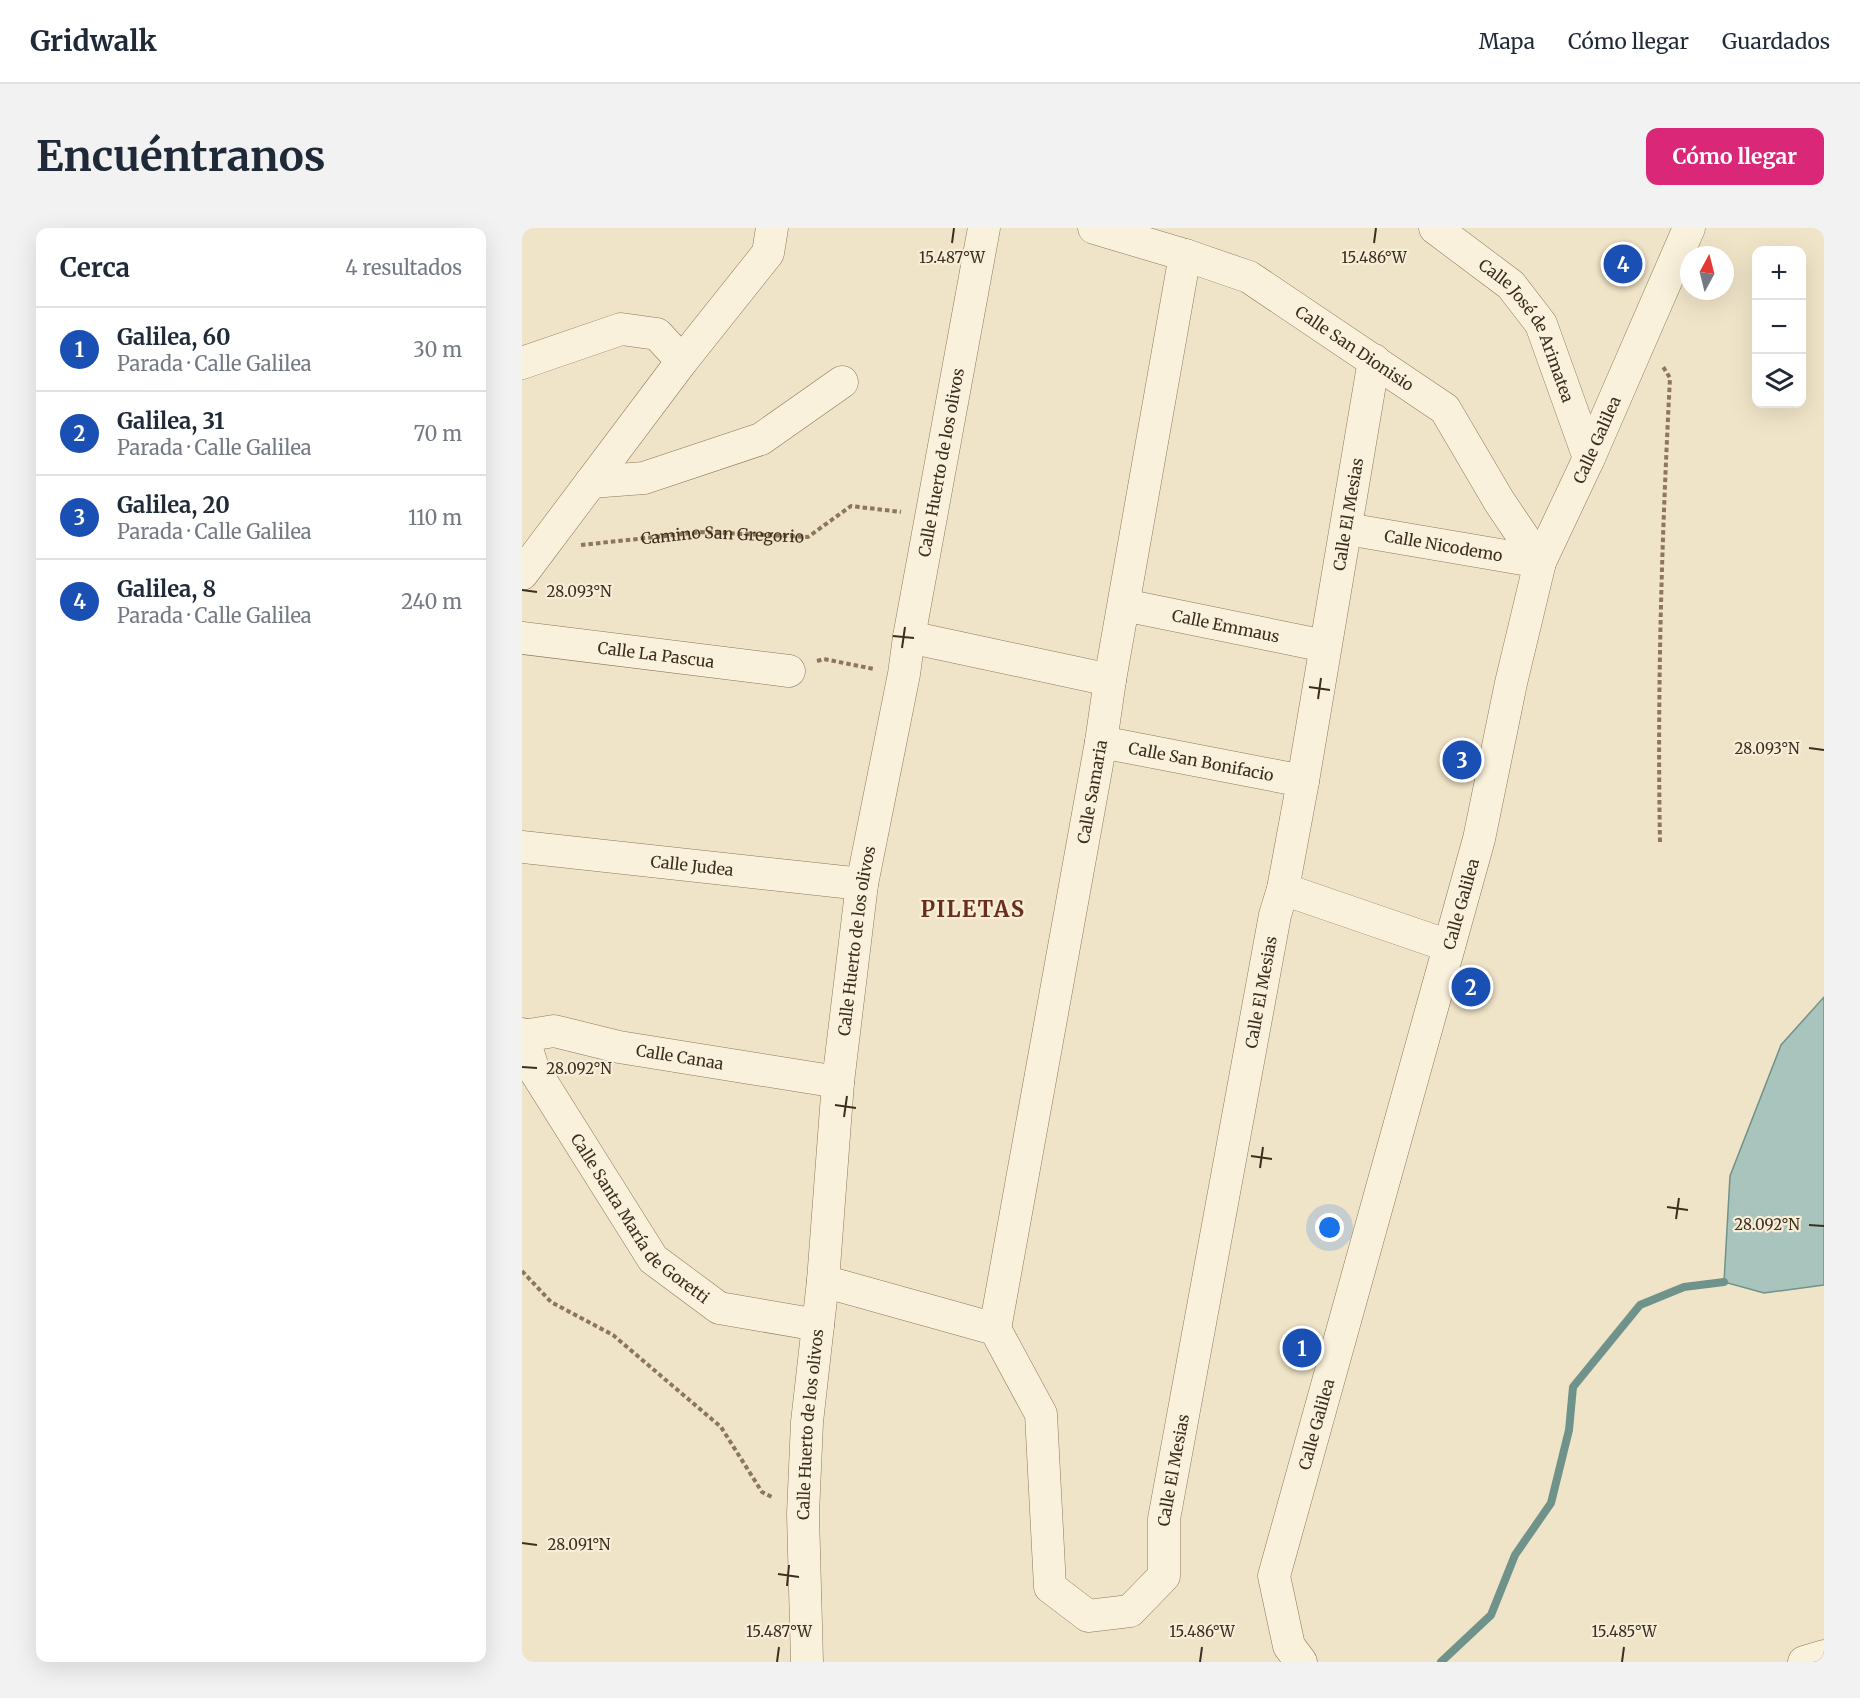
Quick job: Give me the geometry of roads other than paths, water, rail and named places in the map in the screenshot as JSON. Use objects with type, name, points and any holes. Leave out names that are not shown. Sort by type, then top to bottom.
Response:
[{"type":"street","points":[[522,574],[682,361],[768,253],[772,228]]},
{"type":"street","name":"Calle Huerto de los olivos","points":[[807,1662],[803,1514],[807,1422],[823,1281],[838,1082],[862,884],[904,674],[984,228]]},
{"type":"street","name":"Calle San Dionisio","points":[[1094,228],[1249,277],[1445,409],[1499,501],[1540,562]]},
{"type":"street","name":"Calle José de Arimatea","points":[[1435,228],[1511,285],[1540,324],[1589,458]]},
{"type":"street","name":"Calle Galilea","points":[[1302,1662],[1289,1646],[1274,1576],[1479,839],[1511,683],[1540,562],[1589,458],[1689,228]]},
{"type":"street","name":"Calle Samaria","points":[[995,1329],[1101,742],[1185,255]]},
{"type":"street","points":[[522,363],[621,329],[657,334],[682,361]]},
{"type":"street","name":"Calle El Mesias","points":[[995,1329],[1041,1414],[1050,1587],[1088,1616],[1130,1611],[1164,1576],[1164,1519],[1273,927],[1283,889],[1303,781],[1374,360]]},
{"type":"street","points":[[591,482],[644,478],[761,439],[842,382]]},
{"type":"street","name":"Calle Nicodemo","points":[[1347,529],[1540,562]]},
{"type":"street","name":"Calle Emmaus","points":[[1124,605],[1325,646]]},
{"type":"street","points":[[909,637],[1110,680]]},
{"type":"street","name":"Calle La Pascua","points":[[522,638],[789,671]]},
{"type":"street","name":"Calle San Bonifacio","points":[[1101,742],[1303,781]]},
{"type":"street","name":"Calle Judea","points":[[522,847],[862,884]]},
{"type":"street","points":[[1283,889],[1449,946]]},
{"type":"street","name":"Calle Canaa","points":[[523,1035],[554,1031],[619,1047],[838,1082]]},
{"type":"street","name":"Calle Santa María de Goretti","points":[[523,1035],[533,1068],[652,1259],[719,1308],[818,1325]]},
{"type":"street","points":[[823,1281],[995,1329]]},
{"type":"street","points":[[1804,1662],[1824,1656]]},
{"type":"water","points":[[1824,997],[1824,1285],[1764,1293],[1724,1282],[1730,1176],[1781,1045]]},
{"type":"waterway","points":[[1441,1662],[1491,1615],[1515,1555],[1551,1503],[1569,1430],[1573,1387],[1640,1305],[1684,1287],[1724,1282]]},
{"type":"place","name":"Galilea, 8","points":[[1623,264]]},
{"type":"place","name":"Galilea, 20","points":[[1462,760]]},
{"type":"place","name":"Galilea, 31","points":[[1471,987]]},
{"type":"place","name":"Galilea, 60","points":[[1302,1348]]},
{"type":"district","name":"PILETAS","points":[[973,909]]}]
